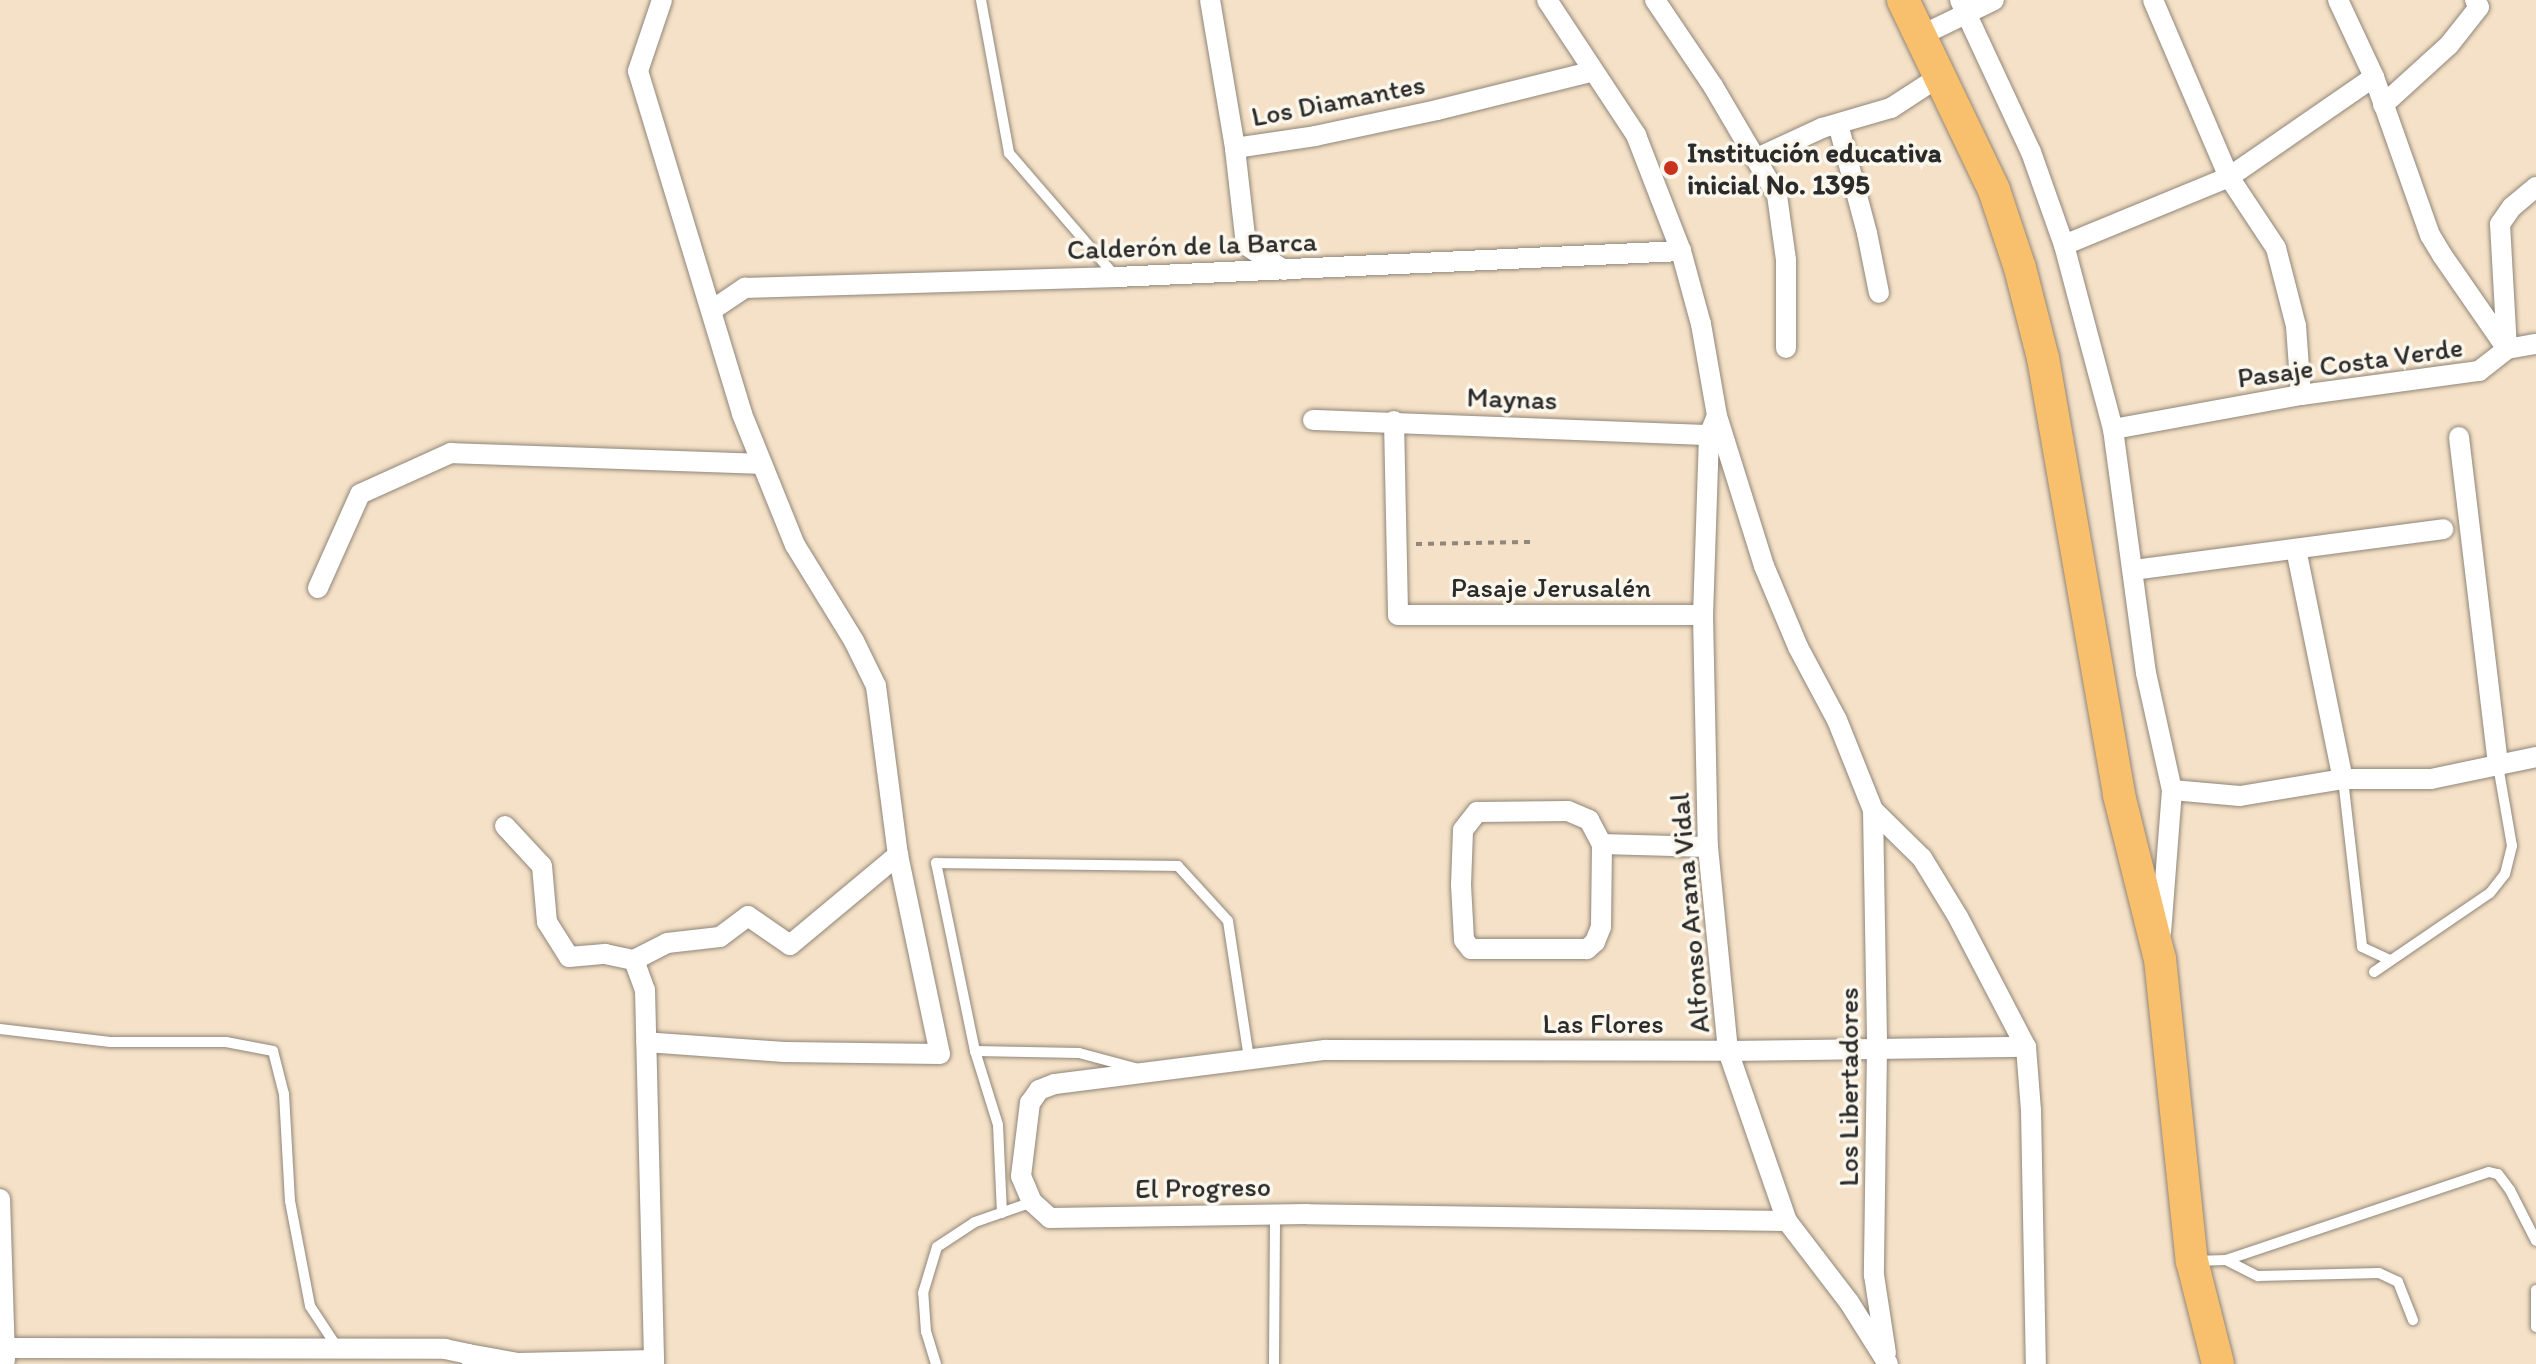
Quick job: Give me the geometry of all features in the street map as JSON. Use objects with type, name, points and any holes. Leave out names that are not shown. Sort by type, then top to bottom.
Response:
[{"type":"highway","points":[[1903,0],[1994,190],[2020,268],[2043,358],[2119,795],[2160,959],[2192,1261],[2218,1364]]},
{"type":"street","points":[[646,1042],[784,1052],[940,1054],[898,855],[876,686],[854,641],[795,545],[742,414],[638,71],[662,0]]},
{"type":"street","points":[[1210,0],[1235,148]]},
{"type":"street","points":[[1547,0],[1591,72],[1636,135],[1681,251],[1701,324],[1713,426],[1764,566],[1798,647],[1837,720],[1873,810],[1922,858],[1958,917],[2026,1047],[2031,1111],[2036,1364]]},
{"type":"street","points":[[1655,0],[1757,158],[1777,195],[1786,260],[1786,348]]},
{"type":"street","points":[[1920,36],[1963,6],[1994,0]]},
{"type":"street","points":[[2153,0],[2229,177],[2276,248],[2296,326],[2301,395]]},
{"type":"street","points":[[2338,0],[2374,77],[2430,235],[2507,349]]},
{"type":"street","points":[[2383,105],[2449,45],[2479,7],[2475,0]]},
{"type":"street","points":[[1963,6],[2031,152],[2064,245],[2113,429],[2146,673],[2172,790],[2160,959]]},
{"type":"street","name":"Los Diamantes","points":[[1284,270],[1246,245],[1235,148],[1391,120],[1591,72]]},
{"type":"street","points":[[1757,158],[1838,124],[1891,108],[1940,76]]},
{"type":"street","points":[[2064,245],[2229,177],[2374,77]]},
{"type":"street","points":[[1838,124],[1867,233],[1879,293]]},
{"type":"street","points":[[2507,349],[2500,224],[2512,207],[2536,187]]},
{"type":"street","name":"Calderón de la Barca","points":[[712,310],[745,288],[1116,277],[1681,251]]},
{"type":"street","points":[[2507,349],[2536,344]]},
{"type":"street","name":"Pasaje Costa Verde","points":[[2113,429],[2301,395],[2479,371],[2507,349]]},
{"type":"street","name":"Maynas","points":[[1313,420],[1713,426]]},
{"type":"street","points":[[1394,421],[1397,545]]},
{"type":"street","name":"Alfonso Arana Vidal","points":[[1713,426],[1703,615],[1708,847],[1728,1051],[1787,1221],[1849,1302],[1886,1364]]},
{"type":"street","points":[[2459,437],[2498,766]]},
{"type":"street","points":[[318,588],[360,494],[451,453],[762,464]]},
{"type":"street","points":[[2133,570],[2443,529]]},
{"type":"street","name":"Pasaje Jerusalén","points":[[1397,545],[1398,615],[1703,615]]},
{"type":"street","points":[[2296,549],[2343,779]]},
{"type":"street","points":[[2172,790],[2240,796],[2343,779],[2431,779],[2536,757]]},
{"type":"street","name":"Los Libertadores","points":[[1873,810],[1877,1048],[1874,1275],[1886,1364]]},
{"type":"street","points":[[1568,811],[1589,820],[1602,844],[1601,927],[1595,942],[1587,949],[1485,951],[1471,949],[1464,940],[1463,830],[1477,812],[1568,811]]},
{"type":"street","points":[[505,826],[542,866],[547,922],[569,957],[605,954],[634,960],[667,943],[720,937],[748,916],[790,945],[898,855]]},
{"type":"street","points":[[1602,844],[1708,847]]},
{"type":"street","points":[[0,1199],[3,1354],[125,1357],[337,1347],[445,1349],[471,1359],[518,1363],[654,1362],[645,990],[634,960]]},
{"type":"street","name":"Las Flores","points":[[1249,1059],[1325,1050],[1728,1051],[2026,1047]]},
{"type":"street","points":[[1032,1202],[1021,1176],[1030,1103],[1039,1090],[1055,1084],[1249,1059]]},
{"type":"street","name":"El Progreso","points":[[1032,1202],[1050,1218],[1275,1214],[1787,1221]]},
{"type":"lane","points":[[981,0],[1009,153],[1116,277]]},
{"type":"lane","points":[[2374,972],[2388,959],[2490,893],[2505,874],[2512,846],[2498,766]]},
{"type":"lane","points":[[2343,779],[2362,947],[2388,959]]},
{"type":"lane","points":[[1002,1213],[998,1125],[975,1051],[936,863],[1178,866],[1228,921],[1249,1059]]},
{"type":"lane","points":[[0,1029],[110,1042],[226,1042],[273,1051],[284,1094],[290,1201],[310,1306],[337,1347]]},
{"type":"lane","points":[[975,1051],[1079,1053],[1150,1072]]},
{"type":"lane","points":[[2192,1261],[2226,1260],[2489,1172],[2498,1174],[2510,1190],[2536,1241]]},
{"type":"lane","points":[[936,1364],[926,1332],[923,1293],[937,1247],[975,1222],[1032,1202]]},
{"type":"lane","points":[[1274,1364],[1275,1214]]},
{"type":"lane","points":[[2226,1260],[2258,1276],[2379,1273],[2398,1282],[2413,1320]]},
{"type":"lane","points":[[2536,1290],[2536,1327]]},
{"type":"path","points":[[1397,545],[1533,542]]},
{"type":"place","name":"Institución educativa inicial No. 1395","points":[[1671,168]]}]
